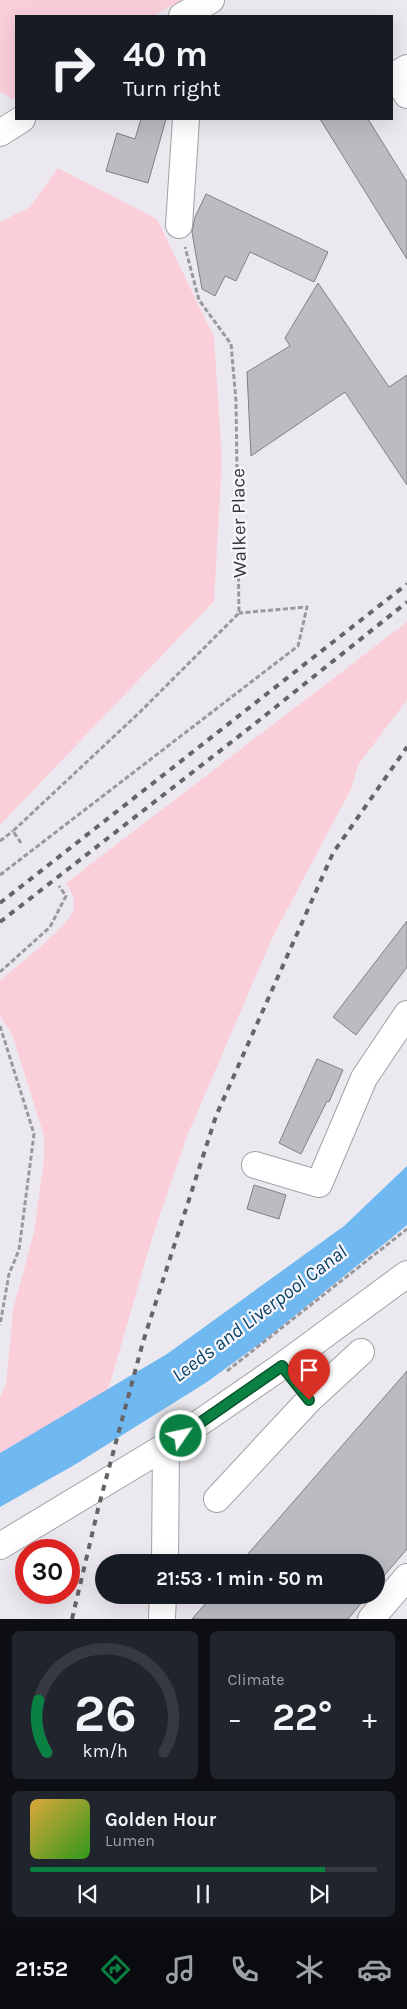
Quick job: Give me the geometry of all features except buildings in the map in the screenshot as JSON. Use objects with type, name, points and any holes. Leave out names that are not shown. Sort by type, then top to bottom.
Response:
[{"type":"street","points":[[184,15],[211,0]]},
{"type":"street","points":[[407,68],[395,75],[407,95]]},
{"type":"street","points":[[0,133],[20,120]]},
{"type":"street","points":[[179,225],[186,120]]},
{"type":"street","points":[[255,1165],[319,1184],[364,1078],[407,1014]]},
{"type":"street","points":[[0,1546],[166,1446],[282,1366],[407,1274]]},
{"type":"street","points":[[217,1499],[309,1400],[361,1352]]},
{"type":"street","points":[[282,1366],[309,1400]]},
{"type":"street","points":[[165,1554],[166,1446]]},
{"type":"street","points":[[371,1619],[407,1577]]},
{"type":"street","points":[[162,1619],[163,1604]]},
{"type":"path","name":"Walker Place","points":[[179,225],[199,300],[231,344],[236,402],[239,613]]},
{"type":"path","points":[[0,841],[140,712],[239,613],[307,607],[298,646],[0,875]]},
{"type":"path","points":[[13,831],[21,843]]},
{"type":"path","points":[[0,972],[50,927],[66,896],[59,886]]},
{"type":"path","points":[[0,1026],[34,1134],[19,1250],[9,1274],[0,1325]]},
{"type":"path","points":[[226,1373],[407,1229]]},
{"type":"shaded area","points":[[0,0],[181,0],[156,15],[15,15],[15,100],[0,91]]},
{"type":"shaded area","points":[[58,168],[157,219],[214,337],[222,461],[214,601],[0,825],[0,222],[30,207]]},
{"type":"shaded area","points":[[407,622],[407,700],[358,765],[352,787],[272,938],[187,1136],[153,1235],[108,1390],[0,1453],[0,1397],[6,1384],[13,1310],[34,1232],[44,1159],[44,1136],[12,1034],[0,1016],[0,981],[53,935],[71,915],[74,901],[66,883]]},
{"type":"water","name":"Leeds and Liverpool Canal","points":[[407,1166],[407,1225],[262,1342],[207,1382],[76,1464],[0,1507],[0,1453],[167,1354],[344,1226]]},
{"type":"railway","points":[[0,903],[407,584]]},
{"type":"railway","points":[[0,922],[252,726],[407,602]]},
{"type":"railway","points":[[72,1619],[99,1505],[143,1342],[216,1116],[333,853],[407,747]]},
{"type":"route","points":[[181,1436],[282,1366],[309,1400]]}]
